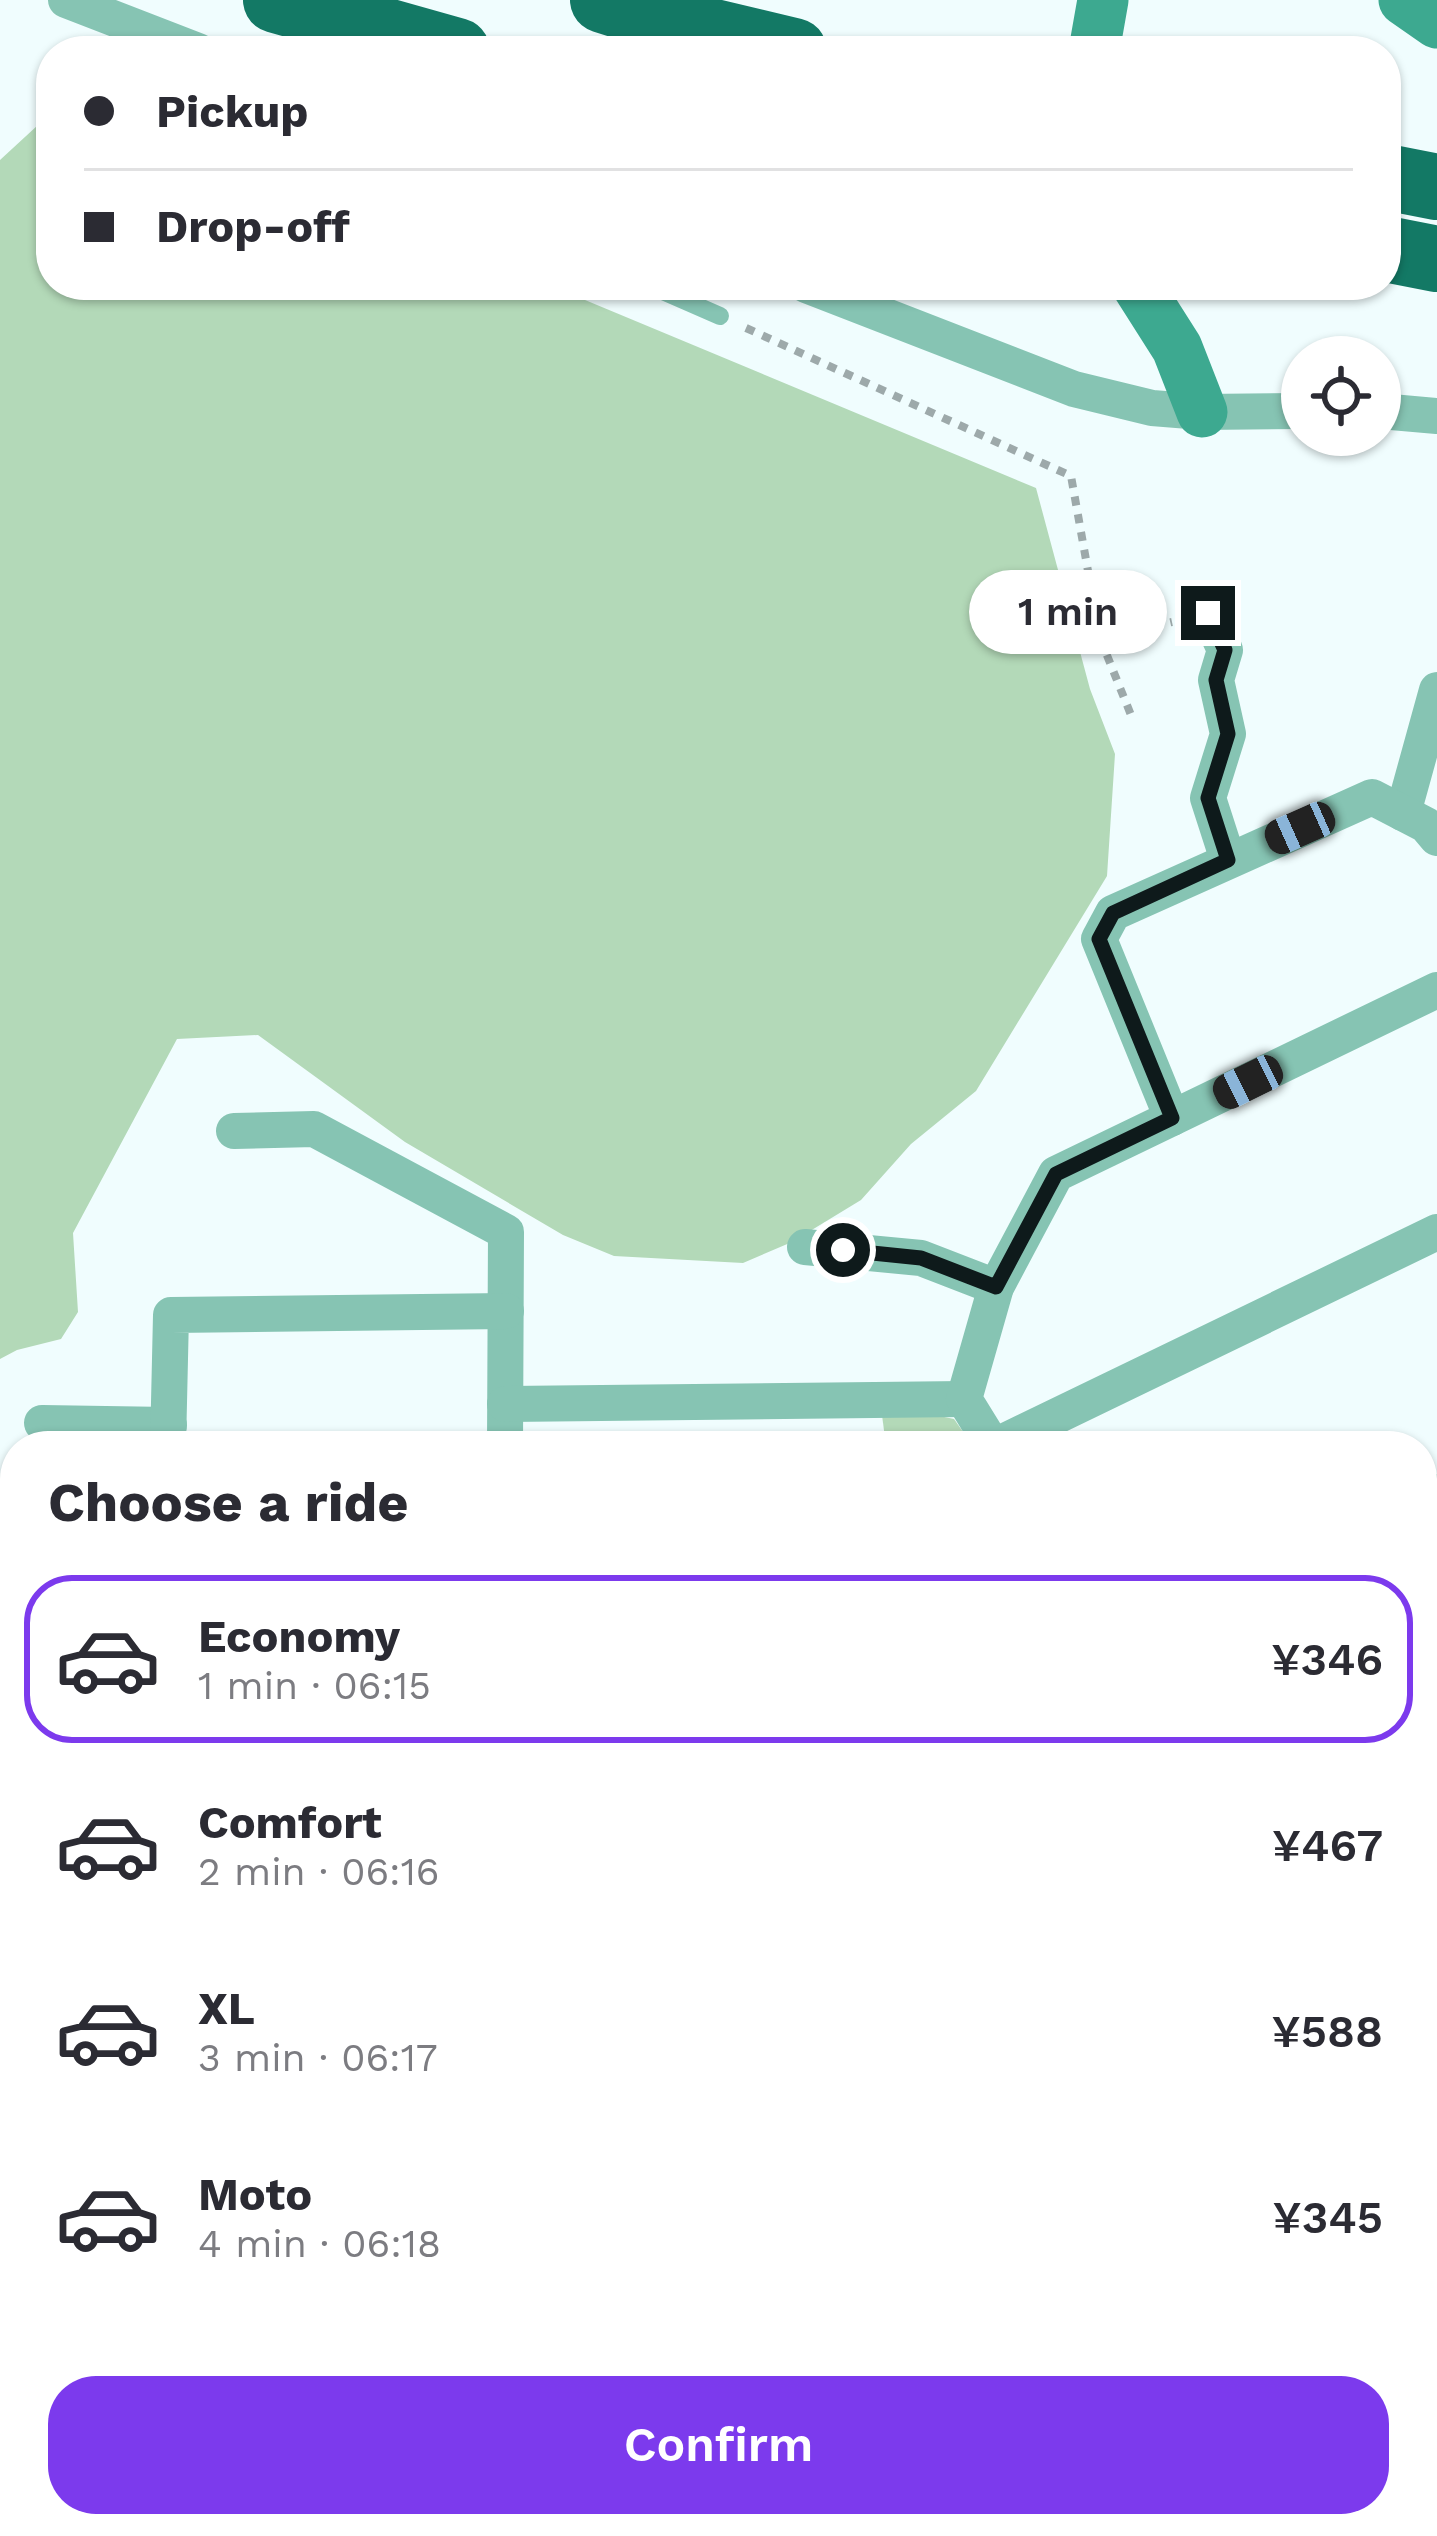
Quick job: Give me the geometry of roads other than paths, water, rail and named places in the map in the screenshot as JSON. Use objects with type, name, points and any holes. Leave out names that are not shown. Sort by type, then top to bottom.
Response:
[{"type":"highway","points":[[276,0],[404,36]]},
{"type":"highway","points":[[603,0],[731,36]]},
{"type":"highway","points":[[1401,180],[1437,188]]},
{"type":"highway","points":[[1401,252],[1437,259]]},
{"type":"street","points":[[66,0],[159,36]]},
{"type":"street","points":[[1096,36],[1102,0]]},
{"type":"street","points":[[1404,0],[1437,22]]},
{"type":"street","points":[[845,300],[1075,388],[1152,408],[1281,411]]},
{"type":"street","points":[[1146,300],[1177,349],[1202,412]]},
{"type":"street","points":[[1401,413],[1437,416]]},
{"type":"street","points":[[1208,613],[1225,650],[1216,680],[1228,734],[1208,798],[1228,860]]},
{"type":"street","points":[[1403,813],[1437,689]]},
{"type":"street","points":[[1172,1118],[1099,939],[1113,913],[1372,797],[1426,825],[1437,838]]},
{"type":"street","points":[[984,1431],[964,1399],[996,1287],[1056,1174],[1437,990]]},
{"type":"street","points":[[235,1131],[314,1129],[506,1232],[505,1431]]},
{"type":"street","points":[[1025,1431],[1437,1232]]},
{"type":"street","points":[[805,1247],[921,1258],[996,1287]]},
{"type":"street","points":[[168,1431],[171,1315],[506,1311]]},
{"type":"street","points":[[506,1404],[964,1399]]},
{"type":"street","points":[[43,1423],[126,1431]]},
{"type":"lane","points":[[684,300],[721,316]]}]
